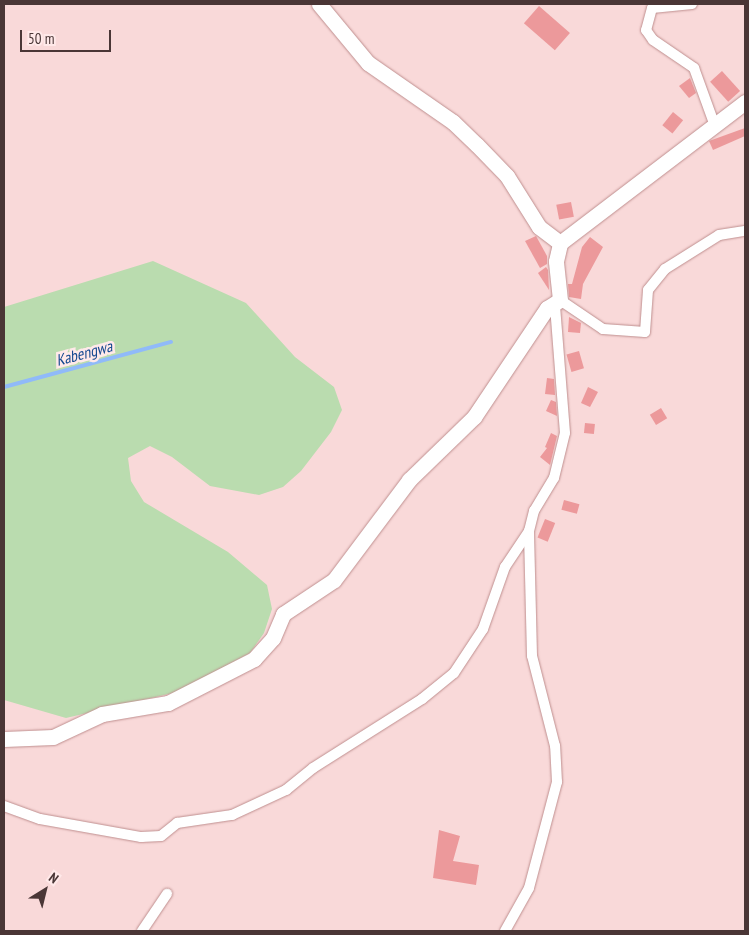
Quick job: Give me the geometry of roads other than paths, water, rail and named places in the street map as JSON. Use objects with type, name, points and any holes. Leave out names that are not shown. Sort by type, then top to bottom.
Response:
[{"type":"street","points":[[318,4],[368,63],[453,122],[477,145],[507,176],[538,227],[560,243]]},
{"type":"street","points":[[692,4],[652,8],[646,30],[653,40],[694,68],[715,126]]},
{"type":"street","points":[[505,931],[529,888],[557,782],[555,746],[532,656],[529,531],[534,511],[554,478],[565,433],[557,302],[556,262],[560,243],[745,103]]},
{"type":"street","points":[[557,302],[603,329],[645,332],[648,290],[665,269],[719,235],[745,231]]},
{"type":"street","points":[[4,739],[53,737],[102,714],[168,703],[254,658],[273,638],[283,614],[334,580],[409,480],[474,417],[547,308],[557,302]]},
{"type":"street","points":[[4,806],[40,819],[151,837],[160,836],[177,823],[232,815],[286,790],[313,768],[422,699],[454,673],[483,629],[505,567],[529,531]]},
{"type":"street","points":[[142,931],[166,894]]},
{"type":"waterway","name":"Kabengwa","points":[[4,387],[171,342]]}]
